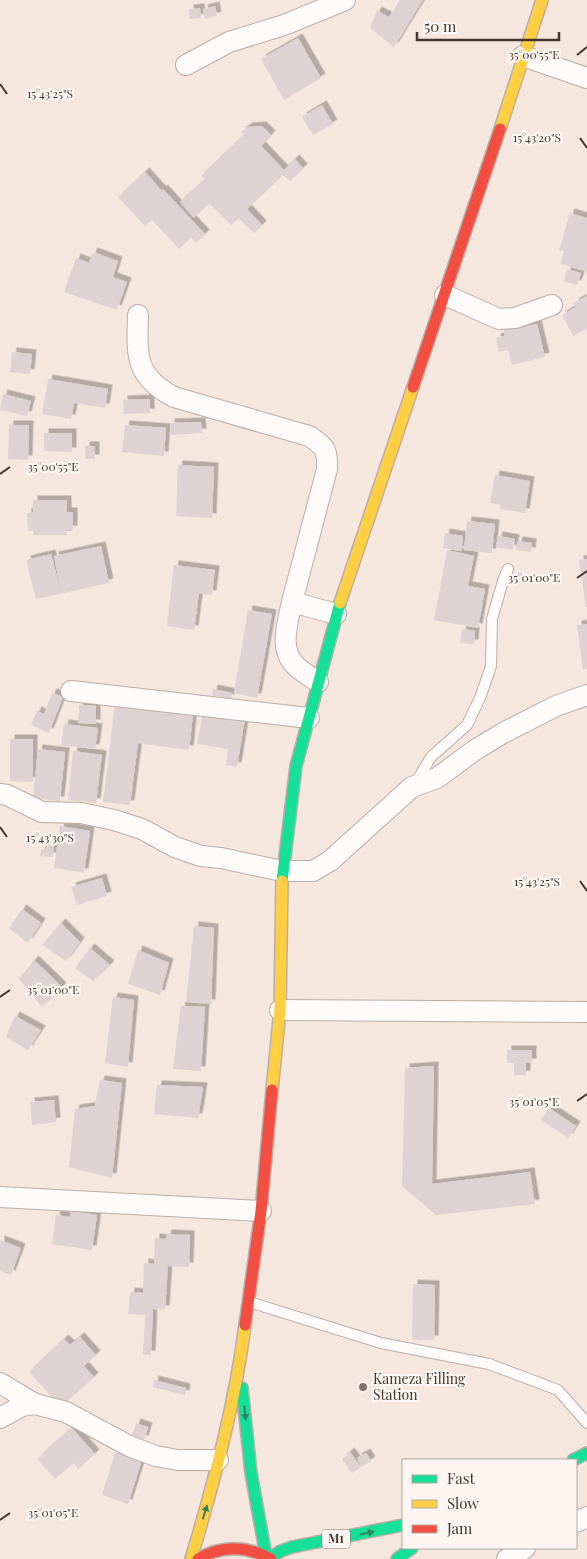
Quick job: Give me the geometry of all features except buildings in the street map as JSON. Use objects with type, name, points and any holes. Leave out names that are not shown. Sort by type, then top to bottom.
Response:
[{"type":"main road","points":[[191,1559],[209,1498],[240,1364],[261,1211],[280,1010],[282,871],[296,766],[336,614],[445,296],[542,0]]},
{"type":"main road","points":[[240,1364],[251,1473],[269,1558]]},
{"type":"main road","points":[[575,1459],[587,1453]]},
{"type":"main road","name":"M1","points":[[269,1558],[292,1547],[402,1524]]},
{"type":"main road","points":[[198,1559],[206,1554],[226,1548],[247,1548],[269,1558]]},
{"type":"main road","points":[[397,1559],[411,1549]]},
{"type":"street","points":[[186,65],[230,42],[284,25],[345,0]]},
{"type":"street","points":[[523,56],[587,78]]},
{"type":"street","points":[[445,296],[499,319],[515,318],[552,305]]},
{"type":"street","points":[[138,315],[137,352],[141,366],[161,390],[174,397],[310,436],[322,444],[328,456],[328,469],[285,633],[287,651],[295,665],[318,682]]},
{"type":"street","points":[[292,602],[336,614]]},
{"type":"street","points":[[71,691],[309,718]]},
{"type":"street","points":[[2,788],[42,812],[81,813],[114,820],[142,829],[175,847],[200,856],[221,858],[282,871],[312,871],[330,860],[412,787],[437,778],[475,750],[503,733],[556,706],[587,695]]},
{"type":"street","points":[[280,1010],[587,1012]]},
{"type":"street","points":[[0,1197],[261,1211]]},
{"type":"street","points":[[0,1383],[35,1404],[66,1412],[129,1446],[156,1456],[178,1460],[218,1460]]},
{"type":"street","points":[[0,1418],[22,1406],[35,1404]]},
{"type":"street","points":[[507,1559],[523,1549]]},
{"type":"lane","points":[[412,787],[431,757],[467,725],[480,698],[491,666],[492,620],[508,569]]},
{"type":"lane","points":[[248,1302],[381,1343],[489,1364],[558,1390],[587,1423]]},
{"type":"traffic: fast","points":[[282,881],[296,766],[340,603]]},
{"type":"traffic: fast","points":[[242,1388],[251,1473],[266,1556]]},
{"type":"traffic: fast","points":[[575,1459],[587,1453]]},
{"type":"traffic: fast","points":[[270,1558],[292,1547],[402,1525]]},
{"type":"traffic: fast","points":[[397,1559],[411,1549]]},
{"type":"traffic: slow","points":[[500,129],[542,0]]},
{"type":"traffic: slow","points":[[340,603],[413,387]]},
{"type":"traffic: slow","points":[[272,1090],[280,1010],[282,881]]},
{"type":"traffic: slow","points":[[191,1559],[223,1443],[236,1384],[245,1325]]},
{"type":"traffic: jam","points":[[413,387],[500,129]]},
{"type":"traffic: jam","points":[[245,1325],[261,1211],[272,1090]]},
{"type":"traffic: jam","points":[[198,1559],[207,1554],[225,1549],[244,1550],[271,1559]]},
{"type":"place","name":"Kameza Filling Station","points":[[363,1387]]}]
